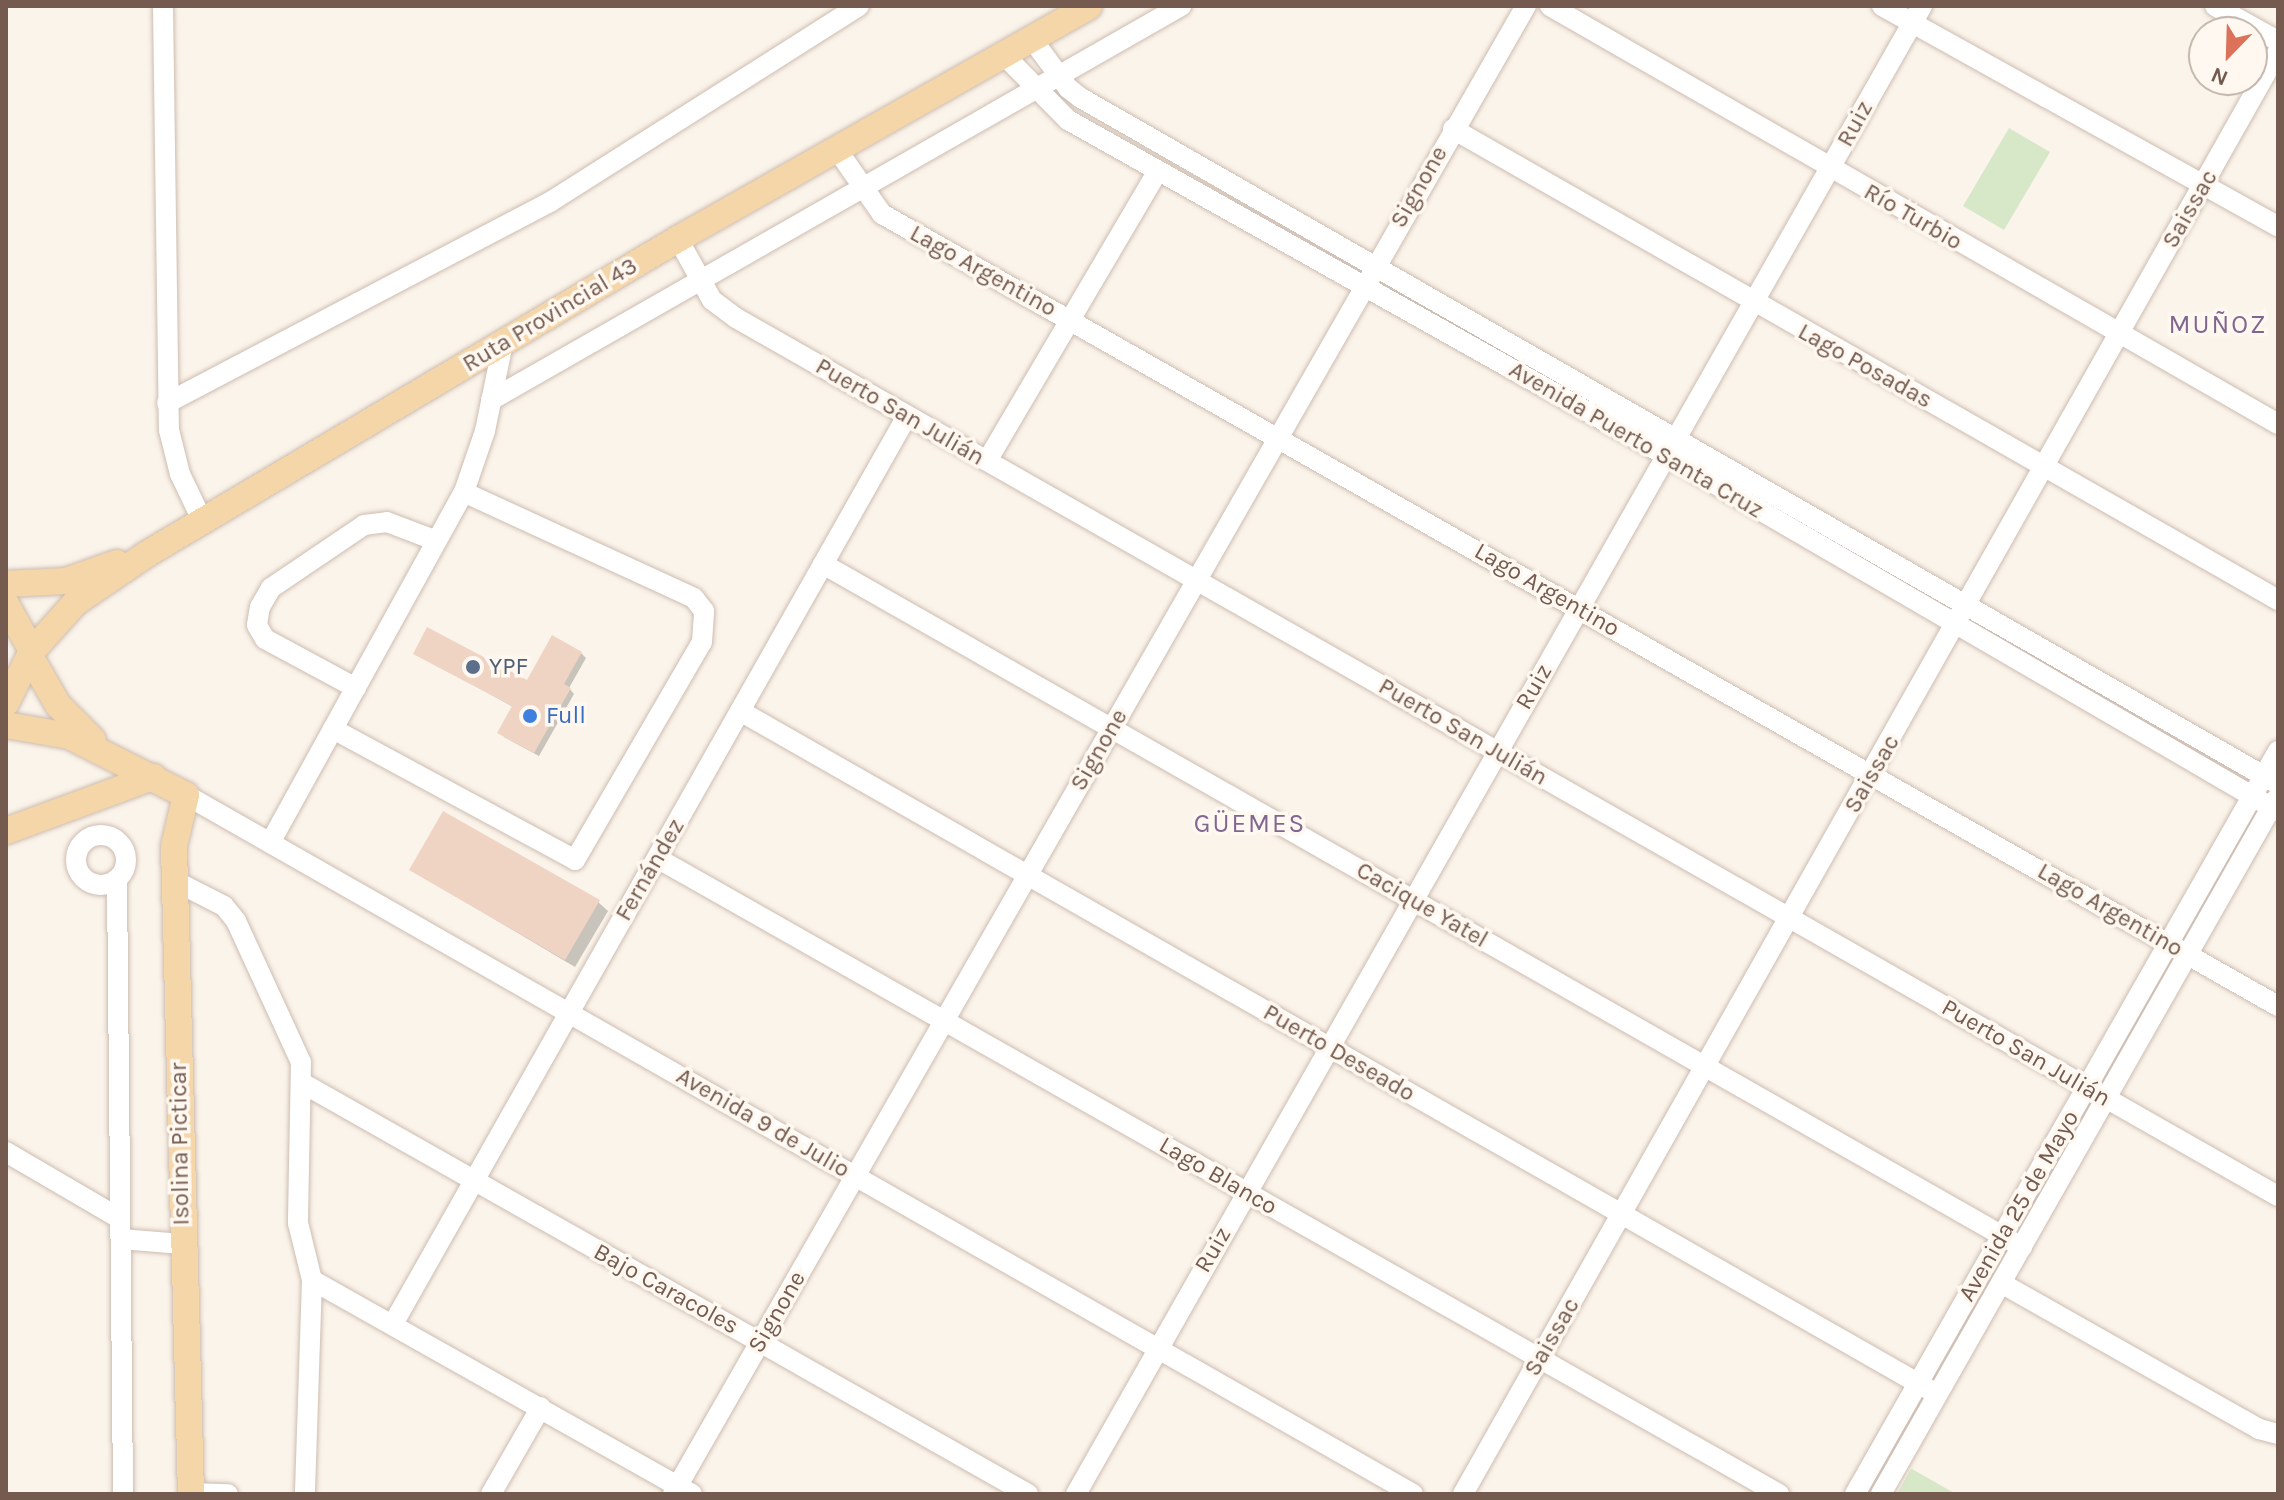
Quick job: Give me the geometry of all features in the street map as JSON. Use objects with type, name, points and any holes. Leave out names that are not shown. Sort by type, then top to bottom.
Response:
[{"type":"main road","name":"Ruta Provincial 43","points":[[6,703],[32,654],[75,603],[147,554],[678,239],[1089,6]]},
{"type":"main road","points":[[6,584],[66,581],[147,554]]},
{"type":"main road","points":[[6,604],[73,724],[111,754]]},
{"type":"main road","points":[[6,725],[69,736],[111,754]]},
{"type":"main road","name":"Avenida 9 de Julio","points":[[111,754],[186,795]]},
{"type":"main road","points":[[6,831],[153,777]]},
{"type":"main road","name":"Isolina Picticar","points":[[186,795],[174,846],[182,1244],[191,1493]]},
{"type":"street","points":[[163,6],[167,403],[180,474],[203,522]]},
{"type":"street","points":[[167,403],[550,202],[859,6]]},
{"type":"street","points":[[491,400],[1181,6]]},
{"type":"street","name":"Signone","points":[[681,1491],[760,1342],[855,1175],[1279,436],[1373,265],[1526,6]]},
{"type":"street","name":"Río Turbio","points":[[1550,6],[2118,335],[2278,424]]},
{"type":"street","points":[[1882,6],[1917,14],[2278,226]]},
{"type":"street","points":[[2215,6],[2278,41]]},
{"type":"street","name":"Ruiz","points":[[1076,1494],[1917,14]]},
{"type":"street","name":"Avenida Puerto Santa Cruz","points":[[1032,39],[1059,77],[1081,98],[2271,780]]},
{"type":"street","name":"Saissac","points":[[1463,1494],[1958,624],[2278,52]]},
{"type":"street","name":"Avenida Puerto Santa Cruz","points":[[1005,56],[1068,120],[1665,455],[2252,796],[2276,805]]},
{"type":"street","name":"Lago Posadas","points":[[1453,129],[2278,600]]},
{"type":"street","name":"Lago Argentino","points":[[838,151],[861,190],[882,214],[1279,436],[2278,1006]]},
{"type":"street","points":[[987,461],[1158,171]]},
{"type":"street","name":"Puerto San Julián","points":[[678,239],[712,300],[736,318],[2278,1196]]},
{"type":"street","points":[[270,843],[464,492],[491,400],[503,343]]},
{"type":"street","name":"Fernández","points":[[393,1324],[907,416]]},
{"type":"street","points":[[333,729],[575,860],[702,642],[704,611],[694,598],[464,492]]},
{"type":"street","points":[[356,688],[265,639],[257,625],[260,607],[271,588],[364,525],[387,522],[437,541]]},
{"type":"street","name":"Cacique Yatel","points":[[823,564],[2022,1247]]},
{"type":"street","name":"Puerto Deseado","points":[[740,711],[1937,1394]]},
{"type":"street","name":"Avenida 25 de Mayo","points":[[1855,1494],[2252,796],[2271,780],[2278,751]]},
{"type":"street","name":"Avenida 9 de Julio","points":[[186,795],[1413,1494]]},
{"type":"street","name":"Avenida 25 de Mayo","points":[[1881,1494],[2276,805]]},
{"type":"street","name":"Lago Blanco","points":[[657,858],[1779,1494]]},
{"type":"street","points":[[117,879],[123,1494]]},
{"type":"street","points":[[175,881],[224,906],[236,921],[261,983],[296,1048],[304,1084],[298,1223],[312,1280],[305,1494]]},
{"type":"street","name":"Bajo Caracoles","points":[[304,1084],[1028,1494]]},
{"type":"street","points":[[6,1152],[119,1218]]},
{"type":"street","points":[[121,1239],[182,1244]]},
{"type":"street","points":[[312,1280],[541,1407],[681,1491]]},
{"type":"street","points":[[2001,1283],[2259,1429],[2278,1434]]},
{"type":"street","points":[[491,1494],[541,1407]]},
{"type":"street","points":[[191,1493],[228,1494]]},
{"type":"green space","points":[[2009,128],[2050,152],[2004,230],[1963,206]]},
{"type":"green space","points":[[1912,1469],[1956,1494],[1897,1494]]},
{"type":"building","points":[[427,627],[527,680],[552,635],[582,652],[564,684],[571,688],[534,753],[497,733],[512,706],[413,654]]},
{"type":"building","points":[[443,811],[600,900],[565,960],[409,870]]},
{"type":"place","name":"YPF","points":[[473,667]]},
{"type":"place","name":"Full","points":[[530,716]]},
{"type":"district","name":"MUÑOZ","points":[[2218,325]]},
{"type":"district","name":"GÜEMES","points":[[1250,824]]}]
